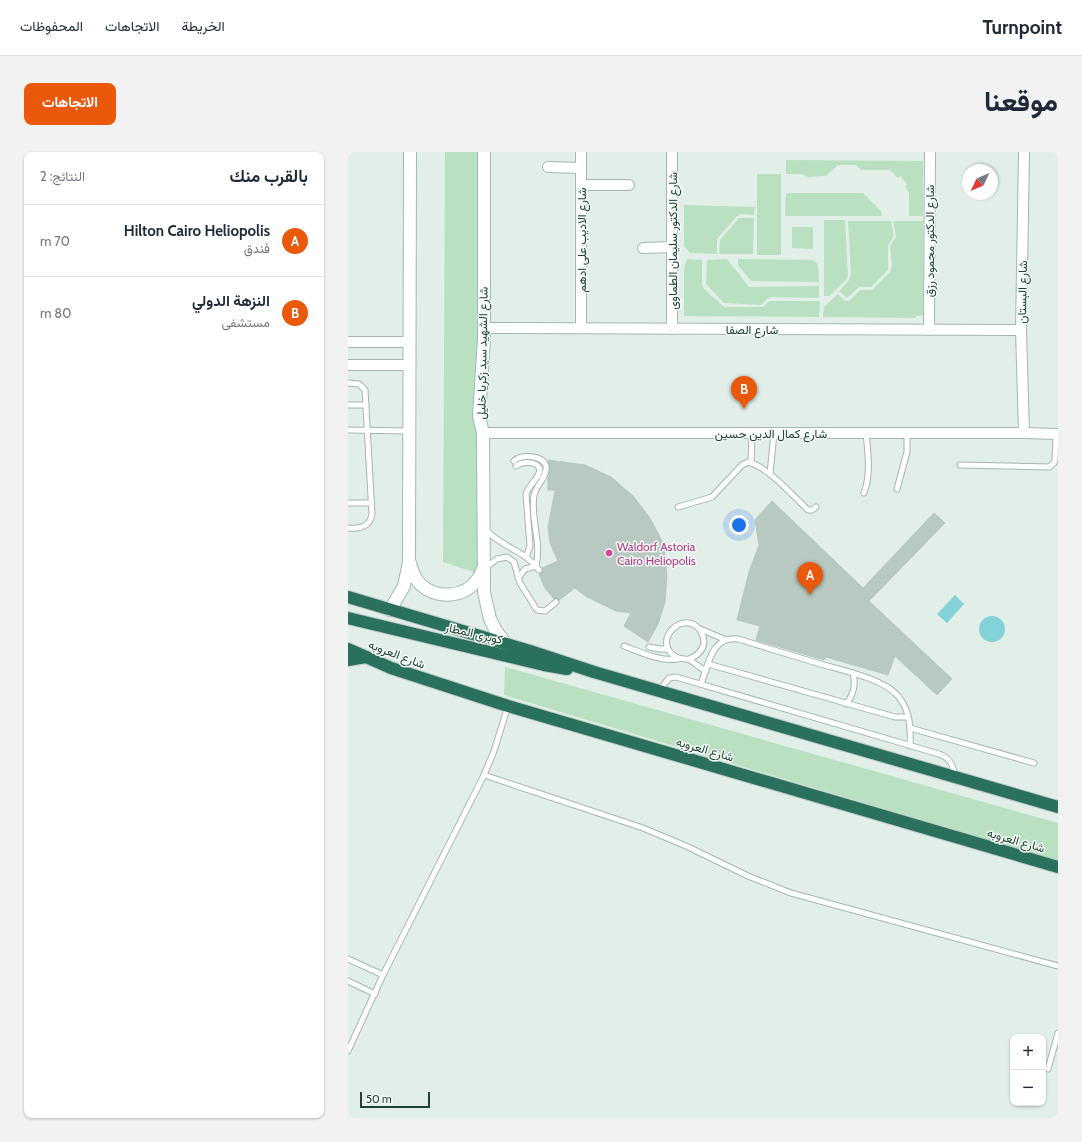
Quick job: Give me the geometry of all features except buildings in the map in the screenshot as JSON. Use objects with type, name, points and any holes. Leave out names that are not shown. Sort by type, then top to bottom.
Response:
[{"type":"highway","points":[[348,597],[505,643],[594,672],[954,778],[1058,807]]},
{"type":"highway","name":"كوبرى المطار","points":[[349,618],[544,665],[594,672]]},
{"type":"highway","name":"شارع العروبه","points":[[348,648],[366,658],[390,668],[508,706],[1058,866]]},
{"type":"highway","points":[[348,660],[366,658]]},
{"type":"street","points":[[390,610],[404,586],[409,562],[410,152]]},
{"type":"street","name":"شارع الشهيد سيد زكريا خليل","points":[[484,152],[484,328],[479,416],[483,433],[483,569],[486,608],[495,629],[505,643]]},
{"type":"street","name":"شارع الاديب على ادهم","points":[[581,152],[581,328]]},
{"type":"street","name":"شارع الدكتور سليمان الطماوى","points":[[672,152],[672,329]]},
{"type":"street","name":"شارع الدكتور محمود رزق","points":[[929,330],[930,152]]},
{"type":"street","name":"شارع البستان","points":[[1024,152],[1021,330],[1024,433]]},
{"type":"street","points":[[548,167],[581,168]]},
{"type":"street","points":[[581,185],[629,185]]},
{"type":"street","points":[[643,248],[673,247]]},
{"type":"street","name":"شارع الصفا","points":[[484,328],[1021,330]]},
{"type":"street","points":[[348,342],[410,342]]},
{"type":"street","points":[[348,365],[410,365]]},
{"type":"street","name":"شارع كمال الدين حسين","points":[[483,433],[1057,434]]},
{"type":"street","points":[[409,562],[413,574],[421,584],[431,592],[444,595],[456,594],[468,589],[477,580],[483,569]]},
{"type":"lane","points":[[348,383],[359,384],[363,387],[366,405],[372,504],[372,518],[366,525],[358,529],[348,528]]},
{"type":"lane","points":[[348,405],[366,405]]},
{"type":"lane","points":[[348,430],[410,431]]},
{"type":"lane","points":[[751,463],[752,433]]},
{"type":"lane","points":[[864,493],[868,483],[869,473],[866,433]]},
{"type":"lane","points":[[770,474],[774,434]]},
{"type":"lane","points":[[897,488],[907,452],[907,434]]},
{"type":"lane","points":[[960,464],[1049,467],[1055,460],[1057,434]]},
{"type":"lane","points":[[526,557],[530,546],[526,498],[528,490],[540,472],[539,466],[534,463],[515,463],[519,457],[535,457],[544,462],[546,467],[546,472],[535,493],[534,521],[538,568]]},
{"type":"lane","points":[[678,506],[712,497],[742,465],[748,462],[770,474],[808,510],[812,510],[816,507]]},
{"type":"lane","points":[[528,490],[535,493]]},
{"type":"lane","points":[[348,503],[372,504]]},
{"type":"lane","points":[[528,522],[534,521]]},
{"type":"lane","points":[[483,526],[498,541],[526,557],[538,568]]},
{"type":"lane","points":[[483,569],[497,559],[507,557],[514,562],[518,578],[537,610],[545,611],[556,602]]},
{"type":"lane","points":[[518,578],[525,569],[538,568]]},
{"type":"lane","points":[[678,659],[668,649],[667,643],[667,637],[674,626],[686,623],[692,624],[724,640]]},
{"type":"lane","points":[[689,660],[696,657],[703,646],[704,640],[702,633],[698,628]]},
{"type":"lane","points":[[701,684],[714,648],[718,643],[731,638],[853,673],[888,687],[902,701],[906,707],[910,728],[910,746]]},
{"type":"lane","points":[[624,646],[663,659],[689,660],[706,671]]},
{"type":"lane","points":[[649,647],[668,649]]},
{"type":"lane","points":[[708,664],[895,718],[908,717]]},
{"type":"lane","points":[[846,704],[850,699],[854,687],[853,673]]},
{"type":"lane","points":[[659,691],[672,676],[701,684],[944,756],[952,764],[954,778]]},
{"type":"lane","points":[[348,1051],[384,975],[484,775],[499,737],[508,706]]},
{"type":"lane","points":[[910,728],[1034,763]]},
{"type":"lane","points":[[484,775],[643,828],[686,846],[748,876],[791,893],[1058,966]]},
{"type":"lane","points":[[348,959],[384,975]]},
{"type":"lane","points":[[348,982],[375,994]]},
{"type":"lane","points":[[1048,1069],[1058,1033]]},
{"type":"green space","points":[[445,152],[477,152],[480,574],[443,562]]},
{"type":"green space","points":[[786,160],[923,161],[923,216],[909,216],[909,193],[905,186],[907,184],[900,176],[898,178],[890,170],[861,170],[856,165],[838,165],[826,176],[808,177],[802,174],[786,174]]},
{"type":"green space","points":[[757,174],[781,174],[781,255],[757,255]]},
{"type":"green space","points":[[786,193],[863,193],[881,211],[882,216],[785,216]]},
{"type":"green space","points":[[684,205],[755,207],[754,215],[741,214],[737,216],[717,239],[717,254],[690,253],[684,246]]},
{"type":"green space","points":[[739,218],[754,218],[753,254],[719,254],[720,240]]},
{"type":"green space","points":[[824,220],[845,220],[848,276],[845,281],[829,296],[824,296]]},
{"type":"green space","points":[[848,221],[891,221],[893,234],[888,245],[888,270],[871,287],[859,287],[847,298],[839,291],[849,280],[851,274]]},
{"type":"green space","points":[[893,221],[923,221],[923,315],[916,316],[916,318],[823,317],[824,307],[838,294],[845,301],[849,301],[860,290],[872,290],[890,272],[892,266],[890,246],[896,237]]},
{"type":"green space","points":[[792,227],[813,227],[813,249],[792,248]]},
{"type":"green space","points":[[687,259],[702,260],[702,285],[704,289],[724,307],[763,307],[769,301],[820,301],[819,317],[684,316],[684,268]]},
{"type":"green space","points":[[727,259],[749,287],[819,286],[819,298],[771,297],[761,305],[724,303],[706,284],[707,260]]},
{"type":"green space","points":[[738,259],[814,260],[818,265],[819,282],[751,281],[738,265]]},
{"type":"green space","points":[[505,667],[1058,823],[1058,861],[504,695]]},
{"type":"water","points":[[955,595],[964,604],[947,623],[937,614]]},
{"type":"water","points":[[992,616],[1001,620],[1005,629],[1001,638],[992,642],[983,638],[979,629],[983,620]]},
{"type":"place","name":"النزهة الدولي","points":[[744,409]]},
{"type":"place","name":"Waldorf Astoria Cairo Heliopolis","points":[[609,553]]},
{"type":"place","name":"Hilton Cairo Heliopolis","points":[[810,595]]}]
